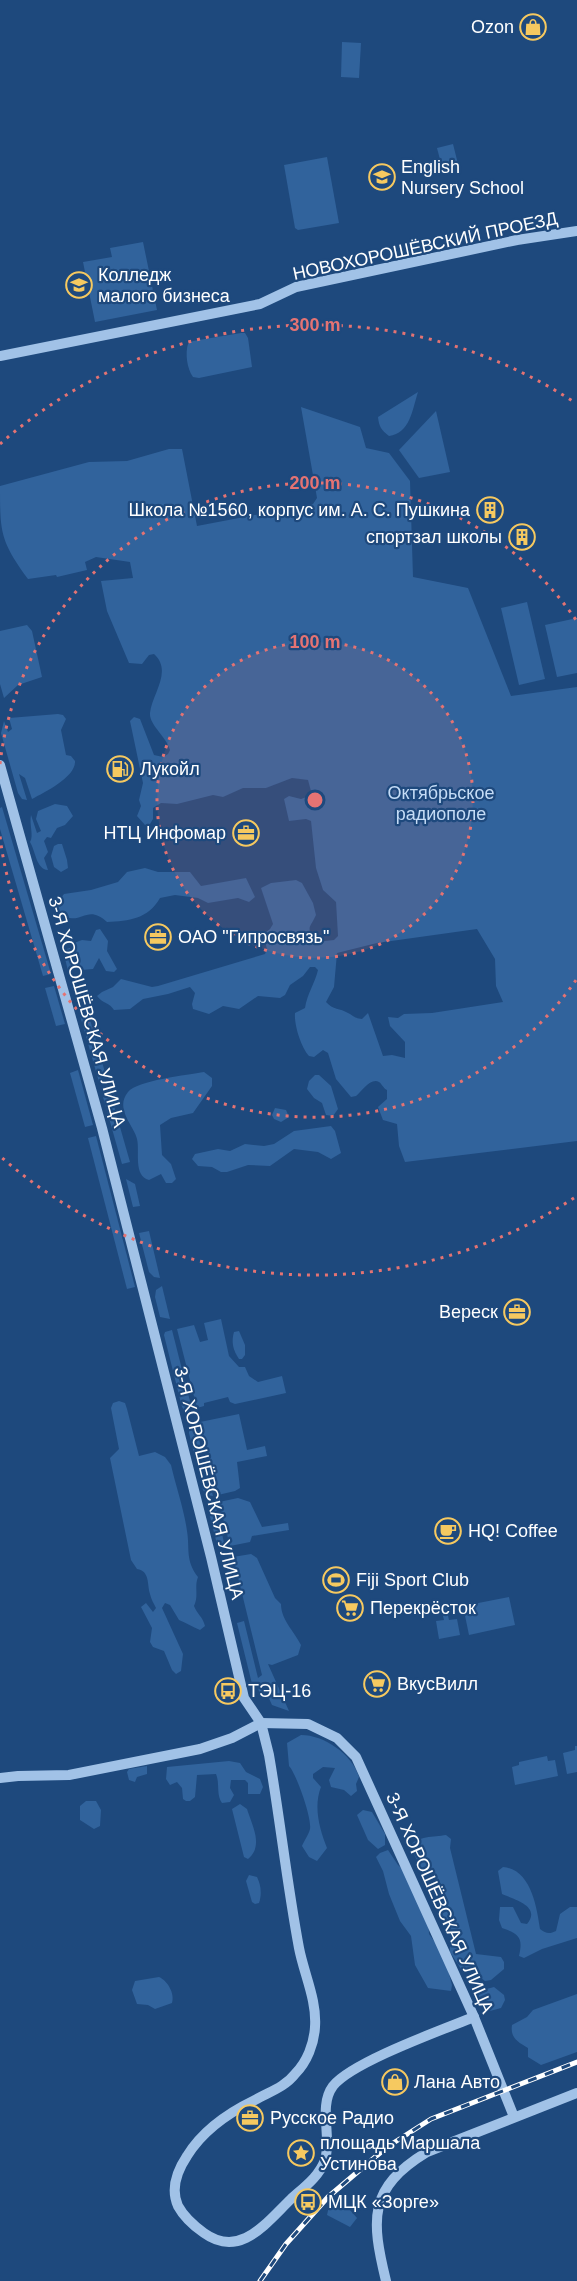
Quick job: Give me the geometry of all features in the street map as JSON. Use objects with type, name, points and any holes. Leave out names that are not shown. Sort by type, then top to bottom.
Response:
[{"type":"street","name":"НОВОХОРОШЁВСКИЙ ПРОЕЗД","points":[[0,356],[260,304],[296,286],[517,240],[577,231]]},
{"type":"street","name":"3-Я ХОРОШЁВСКАЯ УЛИЦА","points":[[0,765],[102,1128],[208,1546],[244,1698],[261,1724],[308,1724],[337,1738],[356,1757],[474,2017],[514,2117]]},
{"type":"street","points":[[0,1778],[69,1775],[200,1749],[232,1738],[261,1724],[269,1755],[298,1941],[314,2007],[315,2026],[312,2044],[305,2061],[284,2085],[238,2108],[219,2121],[198,2140],[181,2165],[175,2187],[178,2206],[187,2218],[208,2236],[228,2243],[257,2232],[320,2171],[327,2146],[328,2096],[334,2085],[347,2074],[373,2060],[474,2017]]},
{"type":"street","points":[[386,2281],[376,2222],[380,2200],[389,2182],[406,2165],[427,2152],[577,2093]]},
{"type":"green space","points":[[342,42],[361,43],[359,78],[341,77]]},
{"type":"green space","points":[[453,144],[460,172],[444,175],[437,148]]},
{"type":"green space","points":[[327,157],[339,223],[298,230],[295,228],[284,165]]},
{"type":"green space","points":[[143,242],[157,310],[95,322],[83,262],[112,257],[110,248]]},
{"type":"green space","points":[[245,333],[248,338],[252,367],[199,378],[193,377],[187,361],[188,344],[193,341]]},
{"type":"green space","points":[[418,392],[406,426],[402,431],[389,436],[381,428],[378,417]]},
{"type":"green space","name":"Октябрьское радиополе","points":[[301,407],[360,427],[366,448],[389,453],[410,481],[413,577],[468,588],[511,696],[577,687],[577,1141],[405,1162],[399,1146],[397,1124],[383,1120],[378,1107],[387,1099],[387,1090],[376,1081],[366,1086],[356,1096],[351,1097],[336,1079],[328,1053],[323,1050],[314,1057],[309,1056],[303,1047],[297,1030],[295,1013],[305,1008],[318,970],[315,967],[310,967],[303,976],[290,985],[285,995],[280,998],[258,996],[239,1009],[223,1006],[209,1014],[193,1009],[195,993],[190,987],[143,999],[130,1009],[114,1010],[97,996],[113,987],[121,979],[152,987],[158,986],[265,954],[267,949],[265,933],[273,924],[261,888],[271,883],[296,880],[302,883],[313,903],[316,915],[310,928],[316,942],[334,940],[338,936],[336,902],[323,890],[316,868],[311,821],[306,819],[289,821],[284,799],[289,796],[301,799],[312,795],[308,780],[292,778],[266,788],[243,788],[223,797],[213,795],[177,804],[161,803],[153,808],[153,819],[150,824],[145,825],[137,816],[141,806],[139,800],[143,783],[130,721],[134,717],[140,719],[154,755],[163,757],[170,750],[150,717],[162,675],[159,661],[154,654],[149,655],[142,664],[129,663],[107,611],[101,581],[133,578],[130,562],[96,557],[85,562],[87,570],[57,577],[56,575],[28,579],[12,555],[4,536],[0,515],[0,486],[89,462],[127,461],[169,449],[182,449],[197,526],[313,504],[317,498]],"holes":[[[477,929],[495,959],[496,986],[503,1002],[432,1013],[404,1014],[398,1018],[388,1017],[390,1026],[405,1042],[405,1058],[392,1055],[383,1056],[368,1013],[362,1019],[357,1018],[326,1002],[334,987],[337,953],[377,943]]]},
{"type":"green space","points":[[436,411],[450,472],[419,478],[399,450]]},
{"type":"green space","points":[[527,602],[545,679],[519,685],[501,608]]},
{"type":"green space","points":[[577,618],[577,673],[557,677],[545,625]]},
{"type":"green space","points":[[27,625],[32,631],[42,677],[18,685],[4,698],[0,684],[0,631]]},
{"type":"green space","points":[[63,715],[66,719],[61,730],[66,755],[71,756],[75,761],[74,767],[71,773],[59,783],[32,799],[25,778],[19,774],[27,800],[22,799],[18,793],[1,733],[4,721],[8,732],[12,729],[9,718]]},
{"type":"green space","points":[[55,804],[67,806],[73,816],[65,825],[57,828],[51,838],[47,837],[44,841],[48,852],[44,858],[48,870],[41,867],[30,842],[32,837],[31,815],[37,833],[41,831],[36,819],[38,811]]},
{"type":"green space","points":[[2,807],[51,974],[43,976],[0,829],[0,808]]},
{"type":"green space","points":[[62,844],[68,868],[61,872],[54,867],[51,856],[54,846]]},
{"type":"green space","points":[[145,868],[158,872],[190,872],[201,886],[246,878],[255,897],[249,902],[238,898],[208,903],[198,898],[175,895],[160,898],[144,915],[115,922],[107,922],[93,914],[72,918],[58,911],[57,903],[64,894],[91,890],[118,882],[127,872]]},
{"type":"green space","points":[[100,929],[108,941],[107,951],[117,969],[114,972],[106,971],[99,958],[93,969],[81,970],[73,953],[74,943],[82,940],[91,941],[96,930]]},
{"type":"green space","points":[[70,948],[76,969],[68,971],[63,950]]},
{"type":"green space","points":[[54,986],[65,1024],[56,1026],[45,988]]},
{"type":"green space","points":[[87,1009],[106,1076],[99,1082],[79,1012]]},
{"type":"green space","points":[[78,1070],[93,1125],[85,1127],[70,1073]]},
{"type":"green space","points":[[204,1072],[212,1078],[212,1086],[193,1113],[171,1118],[160,1125],[162,1155],[171,1164],[176,1179],[172,1183],[166,1183],[161,1174],[149,1180],[144,1178],[139,1168],[137,1139],[124,1111],[124,1098],[133,1088],[142,1084]]},
{"type":"green space","points":[[315,1075],[319,1075],[331,1086],[338,1109],[333,1116],[326,1115],[322,1103],[314,1098],[307,1089],[309,1081]]},
{"type":"green space","points":[[103,1097],[112,1099],[130,1162],[122,1164]]},
{"type":"green space","points":[[275,1108],[286,1110],[289,1117],[281,1122],[274,1119],[272,1115]]},
{"type":"green space","points":[[331,1126],[335,1131],[341,1153],[331,1159],[318,1152],[294,1149],[270,1166],[248,1165],[221,1172],[212,1167],[198,1166],[192,1159],[195,1154],[218,1149],[230,1151],[245,1144],[264,1146],[274,1144],[294,1131]]},
{"type":"green space","points":[[96,1136],[135,1287],[127,1289],[88,1138]]},
{"type":"green space","points":[[126,1179],[135,1184],[140,1206],[133,1207]]},
{"type":"green space","points":[[149,1231],[160,1278],[154,1277],[149,1272],[139,1233]]},
{"type":"green space","points":[[162,1286],[170,1319],[160,1317],[155,1297],[156,1290]]},
{"type":"green space","points":[[221,1319],[229,1356],[239,1367],[245,1367],[249,1376],[258,1382],[282,1376],[286,1393],[235,1404],[230,1402],[228,1397],[204,1403],[204,1406],[197,1408],[177,1329],[194,1325],[200,1342],[208,1340],[204,1323]]},
{"type":"green space","points":[[172,1330],[192,1409],[184,1410],[182,1407],[164,1335],[165,1332]]},
{"type":"green space","points":[[239,1331],[245,1345],[245,1355],[242,1359],[237,1356],[233,1343],[234,1332]]},
{"type":"green space","points":[[119,1401],[125,1403],[139,1456],[155,1452],[165,1457],[171,1465],[186,1523],[191,1565],[198,1577],[194,1606],[205,1626],[200,1630],[179,1620],[170,1605],[165,1603],[162,1608],[183,1654],[181,1671],[176,1674],[164,1651],[153,1647],[150,1642],[152,1628],[141,1607],[146,1603],[153,1612],[156,1608],[150,1596],[146,1575],[137,1569],[131,1560],[110,1458],[119,1449],[111,1408],[113,1403]]},
{"type":"green space","points":[[239,1414],[247,1450],[265,1446],[267,1456],[237,1462],[240,1488],[218,1495],[200,1422]]},
{"type":"green space","points":[[195,1423],[213,1496],[207,1495],[203,1490],[189,1433],[189,1426]]},
{"type":"green space","points":[[238,1498],[250,1502],[262,1527],[288,1523],[289,1530],[252,1536],[250,1542],[230,1546],[219,1502]]},
{"type":"green space","points":[[215,1503],[225,1547],[217,1544],[209,1513],[210,1506]]},
{"type":"green space","points":[[251,1554],[257,1558],[275,1598],[281,1604],[285,1620],[301,1645],[298,1655],[272,1665],[268,1664],[289,1711],[272,1705],[267,1694],[259,1692],[258,1687],[253,1688],[237,1623],[244,1621],[258,1678],[262,1675],[233,1557]]},
{"type":"green space","points":[[509,1597],[515,1625],[469,1635],[463,1606]]},
{"type":"green space","points":[[446,1607],[449,1620],[457,1619],[460,1635],[439,1639],[436,1621],[444,1620],[441,1608]]},
{"type":"green space","points":[[301,1735],[319,1738],[336,1747],[350,1761],[359,1777],[356,1784],[357,1791],[351,1796],[344,1790],[331,1787],[329,1780],[335,1768],[323,1767],[313,1774],[313,1778],[321,1787],[318,1810],[327,1848],[317,1861],[309,1857],[302,1846],[309,1831],[309,1816],[296,1777],[289,1766],[287,1743]]},
{"type":"green space","points":[[577,1746],[577,1772],[567,1774],[563,1753],[575,1750]]},
{"type":"green space","points":[[547,1756],[548,1761],[555,1760],[558,1776],[515,1785],[512,1767],[519,1765],[519,1762]]},
{"type":"green space","points":[[229,1761],[240,1763],[246,1772],[260,1779],[263,1787],[260,1794],[248,1794],[248,1783],[245,1780],[231,1780],[230,1788],[234,1795],[230,1802],[222,1803],[216,1774],[197,1775],[195,1797],[186,1801],[183,1799],[182,1788],[177,1782],[170,1785],[166,1779],[167,1767]]},
{"type":"green space","points":[[147,1766],[147,1774],[137,1777],[135,1782],[129,1780],[127,1772],[129,1769]]},
{"type":"green space","points":[[86,1801],[96,1801],[101,1810],[100,1826],[94,1829],[80,1820],[80,1806]]},
{"type":"green space","points":[[240,1804],[247,1809],[254,1828],[255,1848],[248,1859],[244,1857],[232,1809]]},
{"type":"green space","points":[[363,1810],[372,1812],[385,1834],[385,1845],[378,1849],[368,1840],[357,1815]]},
{"type":"green space","points":[[446,1835],[451,1839],[450,1848],[476,1954],[501,1957],[504,1962],[504,1969],[491,1980],[485,1981],[472,1971],[461,1969],[450,1952],[450,1936],[437,1907],[438,1902],[410,1846],[421,1839]]},
{"type":"green space","points":[[388,1850],[406,1872],[428,1916],[429,1934],[444,1955],[452,1985],[451,1991],[428,1988],[415,1965],[411,1936],[400,1921],[376,1857]]},
{"type":"green space","points":[[503,1867],[513,1869],[526,1882],[537,1911],[540,1929],[544,1932],[556,1931],[560,1914],[570,1907],[577,1907],[577,1938],[542,1949],[524,1958],[519,1956],[521,1945],[519,1938],[513,1932],[502,1928],[499,1920],[500,1907],[513,1907],[521,1923],[527,1924],[531,1918],[531,1912],[524,1904],[502,1894],[498,1871]]},
{"type":"green space","points":[[249,1875],[257,1877],[261,1893],[259,1903],[252,1902],[246,1881]]},
{"type":"green space","points":[[159,1977],[170,1988],[172,2003],[155,2009],[148,2005],[137,2004],[132,1990],[135,1981]]},
{"type":"green space","points":[[494,1987],[504,1995],[505,2000],[501,2008],[490,2011],[478,1995],[483,1990]]},
{"type":"green space","points":[[577,1994],[577,2052],[541,2065],[528,2057],[528,2048],[518,2042],[512,2025],[527,2017],[533,2010]]},
{"type":"green space","points":[[337,2204],[350,2210],[357,2218],[350,2227],[327,2215],[329,2206]]},
{"type":"railway","points":[[260,2281],[286,2244],[328,2197],[387,2147],[431,2119],[577,2062]]},
{"type":"place","name":"Ozon","points":[[533,27]]},
{"type":"place","name":"English Nursery School","points":[[382,177]]},
{"type":"place","name":"Колледж малого бизнеса","points":[[79,285]]},
{"type":"place","name":"Школа №1560, корпус им. А. С. Пушкина","points":[[490,510]]},
{"type":"place","name":"спортзал школы","points":[[522,537]]},
{"type":"place","name":"Лукойл","points":[[120,769]]},
{"type":"place","name":"НТЦ Инфомар","points":[[246,833]]},
{"type":"place","name":"ОАО \"Гипросвязь\"","points":[[158,937]]},
{"type":"place","name":"Вереск","points":[[517,1312]]},
{"type":"place","name":"HQ! Coffee","points":[[448,1531]]},
{"type":"place","name":"Fiji Sport Club","points":[[336,1580]]},
{"type":"place","name":"Перекрёсток","points":[[350,1608]]},
{"type":"place","name":"ВкусВилл","points":[[377,1684]]},
{"type":"place","name":"ТЭЦ-16","points":[[228,1691]]},
{"type":"place","name":"Лана Авто","points":[[395,2082]]},
{"type":"place","name":"Русское Радио","points":[[250,2118]]},
{"type":"place","name":"площадь Маршала Устинова","points":[[301,2153]]},
{"type":"place","name":"МЦК «Зорге»","points":[[308,2202]]}]
